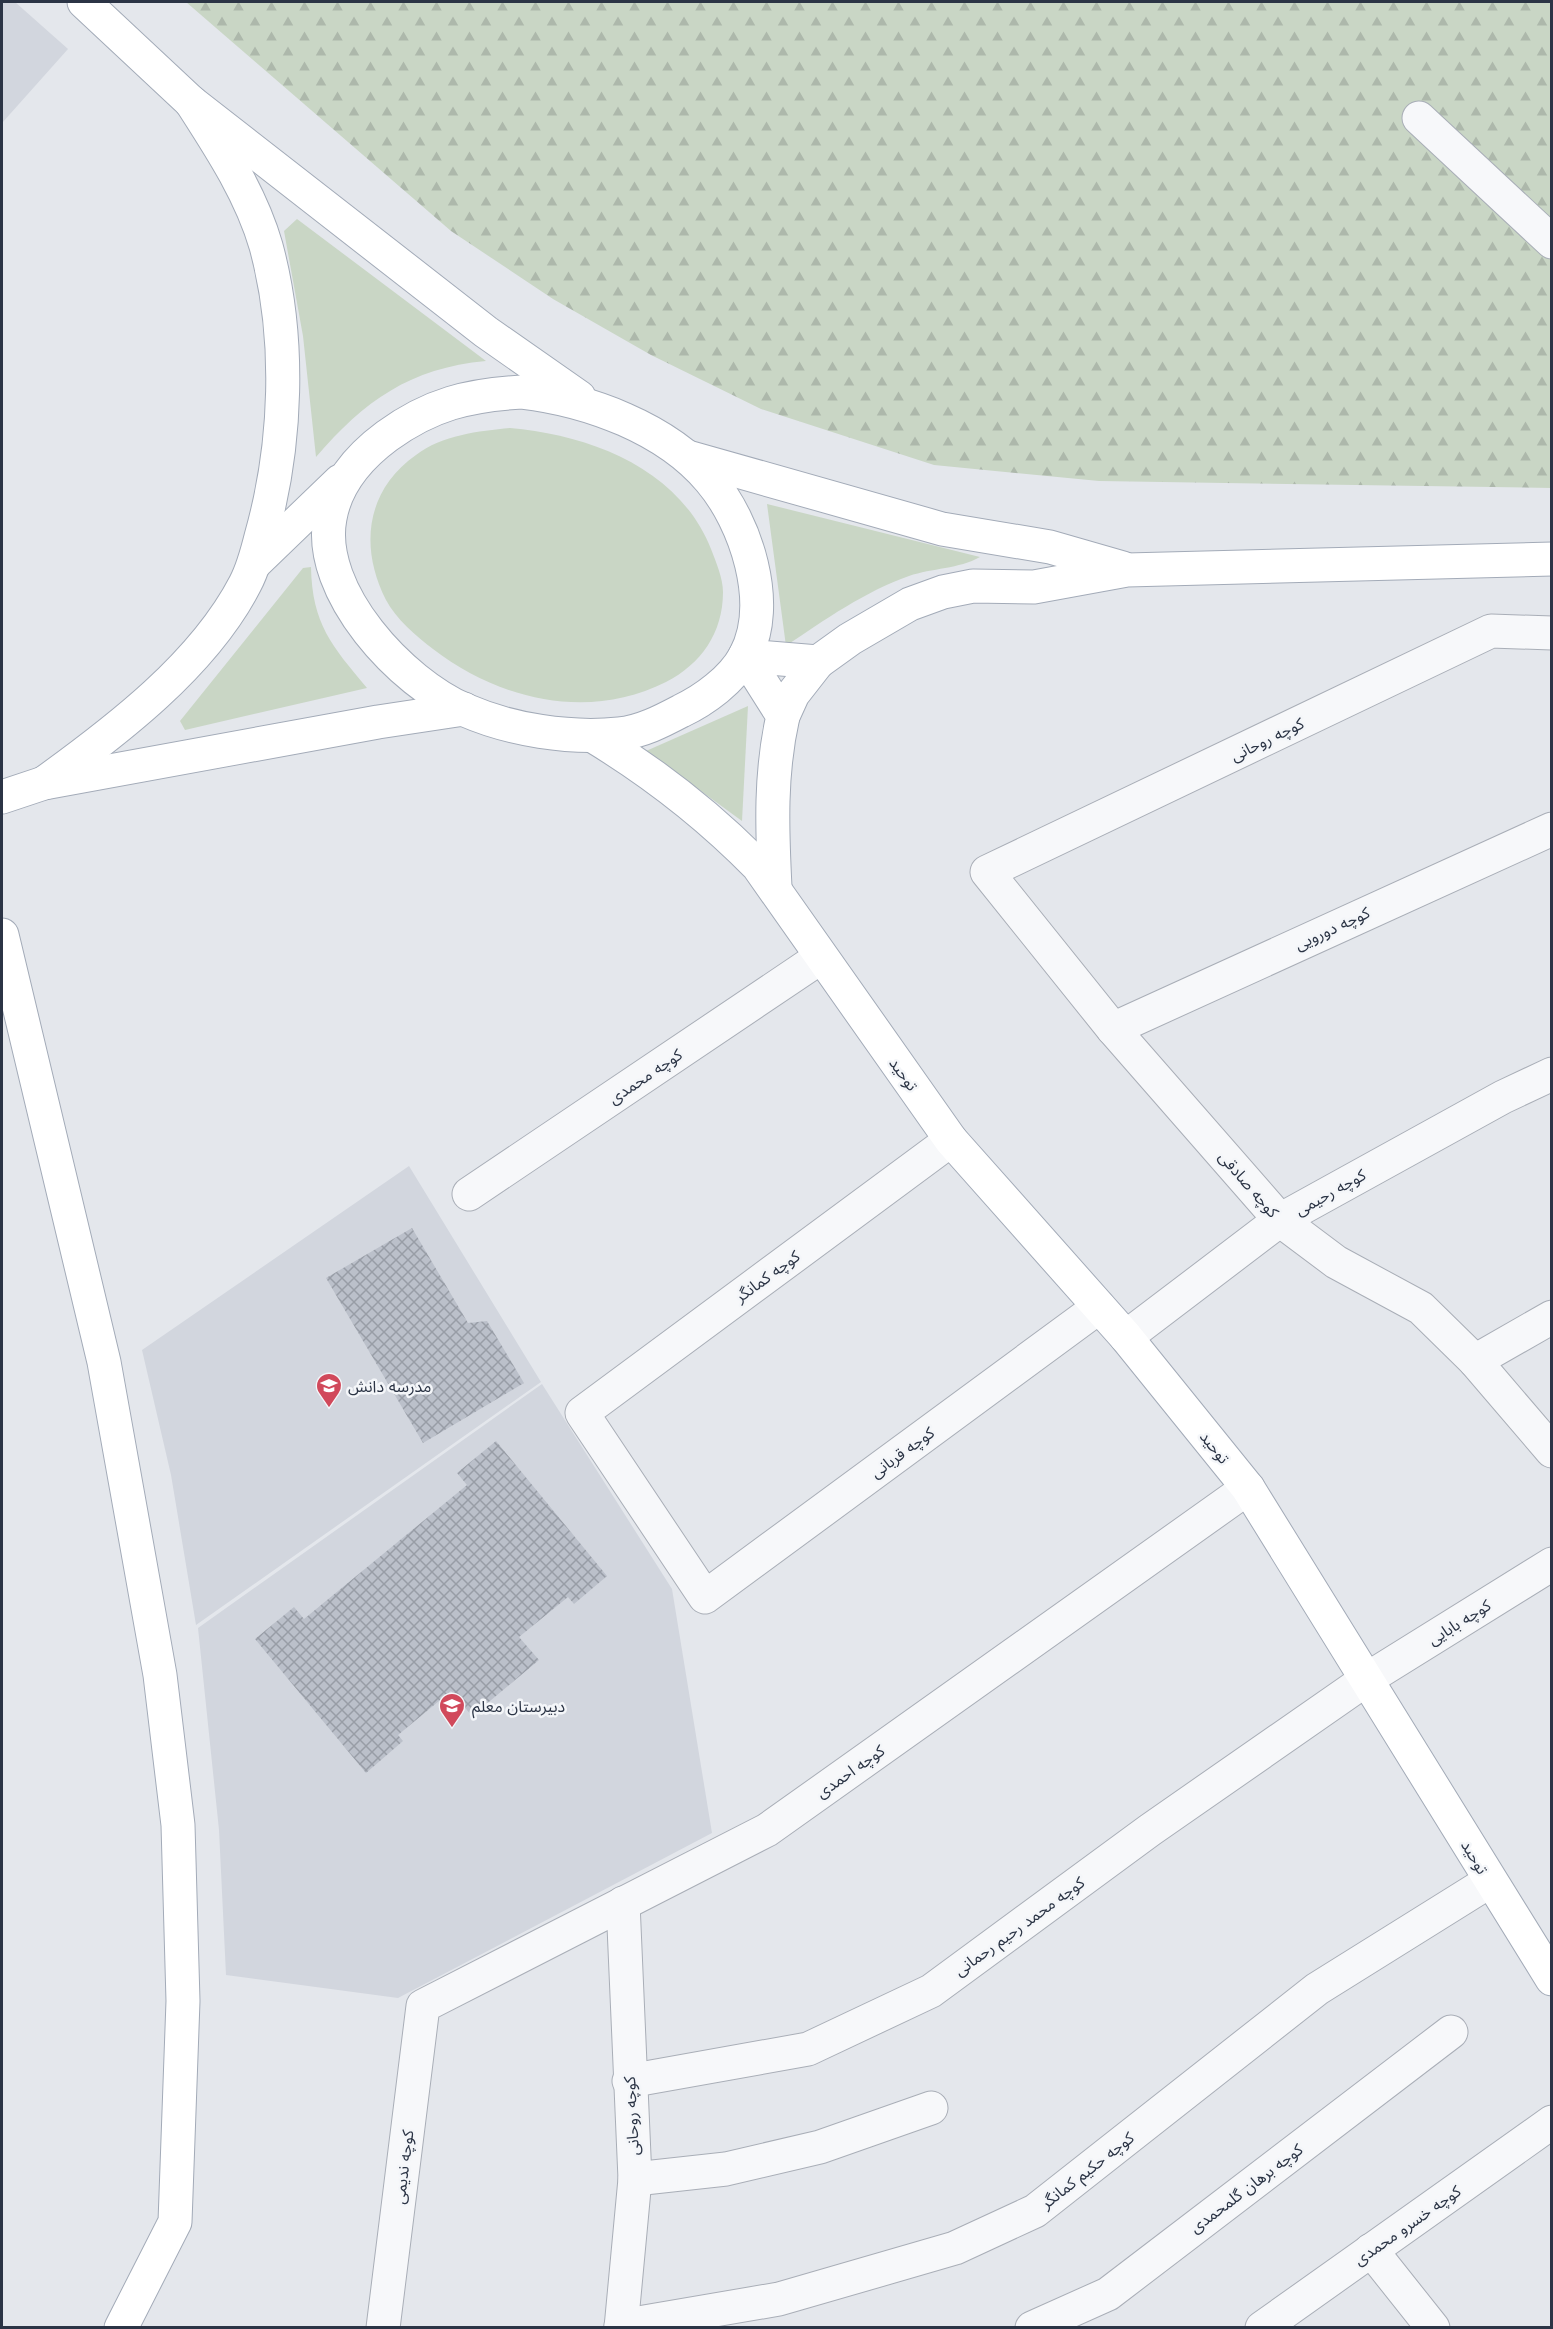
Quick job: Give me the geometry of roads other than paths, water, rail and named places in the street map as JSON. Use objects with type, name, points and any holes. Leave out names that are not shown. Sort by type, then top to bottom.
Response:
[{"type":"main road","points":[[84,2],[191,102],[486,332],[593,407]]},
{"type":"main road","points":[[44,783],[130,717],[180,668],[230,609],[253,566],[275,473],[281,400],[282,348],[278,306],[265,245],[243,189],[223,151],[191,102]]},
{"type":"main road","points":[[253,566],[374,445],[410,419],[445,404],[480,394],[522,392],[552,395],[593,407],[630,423],[687,457],[942,529],[1050,547],[1127,570]]},
{"type":"main road","points":[[351,469],[338,492],[329,520],[334,569],[346,599],[364,627],[385,651],[420,683],[464,710],[539,731],[593,736],[623,734],[646,727],[688,708],[710,693],[745,656],[756,616],[755,591],[746,552],[735,521],[723,497],[687,457]]},
{"type":"main road","points":[[775,887],[771,818],[774,756],[783,716],[793,694],[818,662],[882,619],[943,592],[973,586],[1034,587],[1127,570],[1551,559]]},
{"type":"main road","points":[[745,656],[818,662]]},
{"type":"main road","points":[[745,656],[783,716]]},
{"type":"main road","points":[[2,797],[44,783],[378,722],[464,710]]},
{"type":"main road","name":"توحید","points":[[593,736],[639,764],[687,801],[734,841],[775,887],[820,957],[951,1140],[1126,1337],[1248,1488],[1551,1979]]},
{"type":"main road","points":[[2,935],[104,1362],[160,1675],[178,1825],[183,2001],[175,2222],[122,2328]]},
{"type":"street","points":[[1419,118],[1551,242]]},
{"type":"street","name":"کوچه روحانی","points":[[987,872],[1491,631],[1551,633]]},
{"type":"street","name":"کوچه دورویی","points":[[1113,1029],[1551,829]]},
{"type":"street","name":"کوچه صادقی","points":[[987,872],[1113,1029],[1280,1220],[1336,1262],[1421,1308],[1475,1361],[1551,1451]]},
{"type":"street","name":"کوچه محمدی","points":[[469,1194],[820,957]]},
{"type":"street","name":"کوچه رحیمی","points":[[1126,1337],[1280,1220],[1503,1097],[1551,1074]]},
{"type":"street","name":"کوچه کمانگر","points":[[705,1597],[582,1413],[951,1140]]},
{"type":"street","name":"کوچه قربانی","points":[[705,1597],[1099,1307]]},
{"type":"street","points":[[1475,1361],[1551,1317]]},
{"type":"street","name":"کوچه احمدی","points":[[423,2006],[767,1830],[1248,1488]]},
{"type":"street","name":"کوچه بابایی","points":[[1367,1679],[1551,1564]]},
{"type":"street","name":"کوچه محمد رحیم رحمانی","points":[[630,2081],[808,2049],[932,1991],[1149,1830],[1367,1679]]},
{"type":"street","name":"کوچه حکیم کمانگر","points":[[621,2327],[778,2299],[955,2248],[1035,2211],[1317,1989],[1490,1881]]},
{"type":"street","name":"کوچه روحانی","points":[[621,2327],[635,2179],[623,1903]]},
{"type":"street","name":"کوچه ندیمی","points":[[383,2328],[423,2006]]},
{"type":"street","name":"کوچه برهان گلمحمدی","points":[[1032,2328],[1108,2294],[1451,2032]]},
{"type":"street","points":[[635,2179],[726,2169],[820,2147],[932,2108]]},
{"type":"street","name":"کوچه خسرو محمدی","points":[[1262,2328],[1551,2122]]},
{"type":"street","points":[[1371,2250],[1433,2328]]},
{"type":"place","name":"مدرسه دانش","points":[[329,1409]]},
{"type":"place","name":"دبیرستان معلم","points":[[452,1729]]}]
